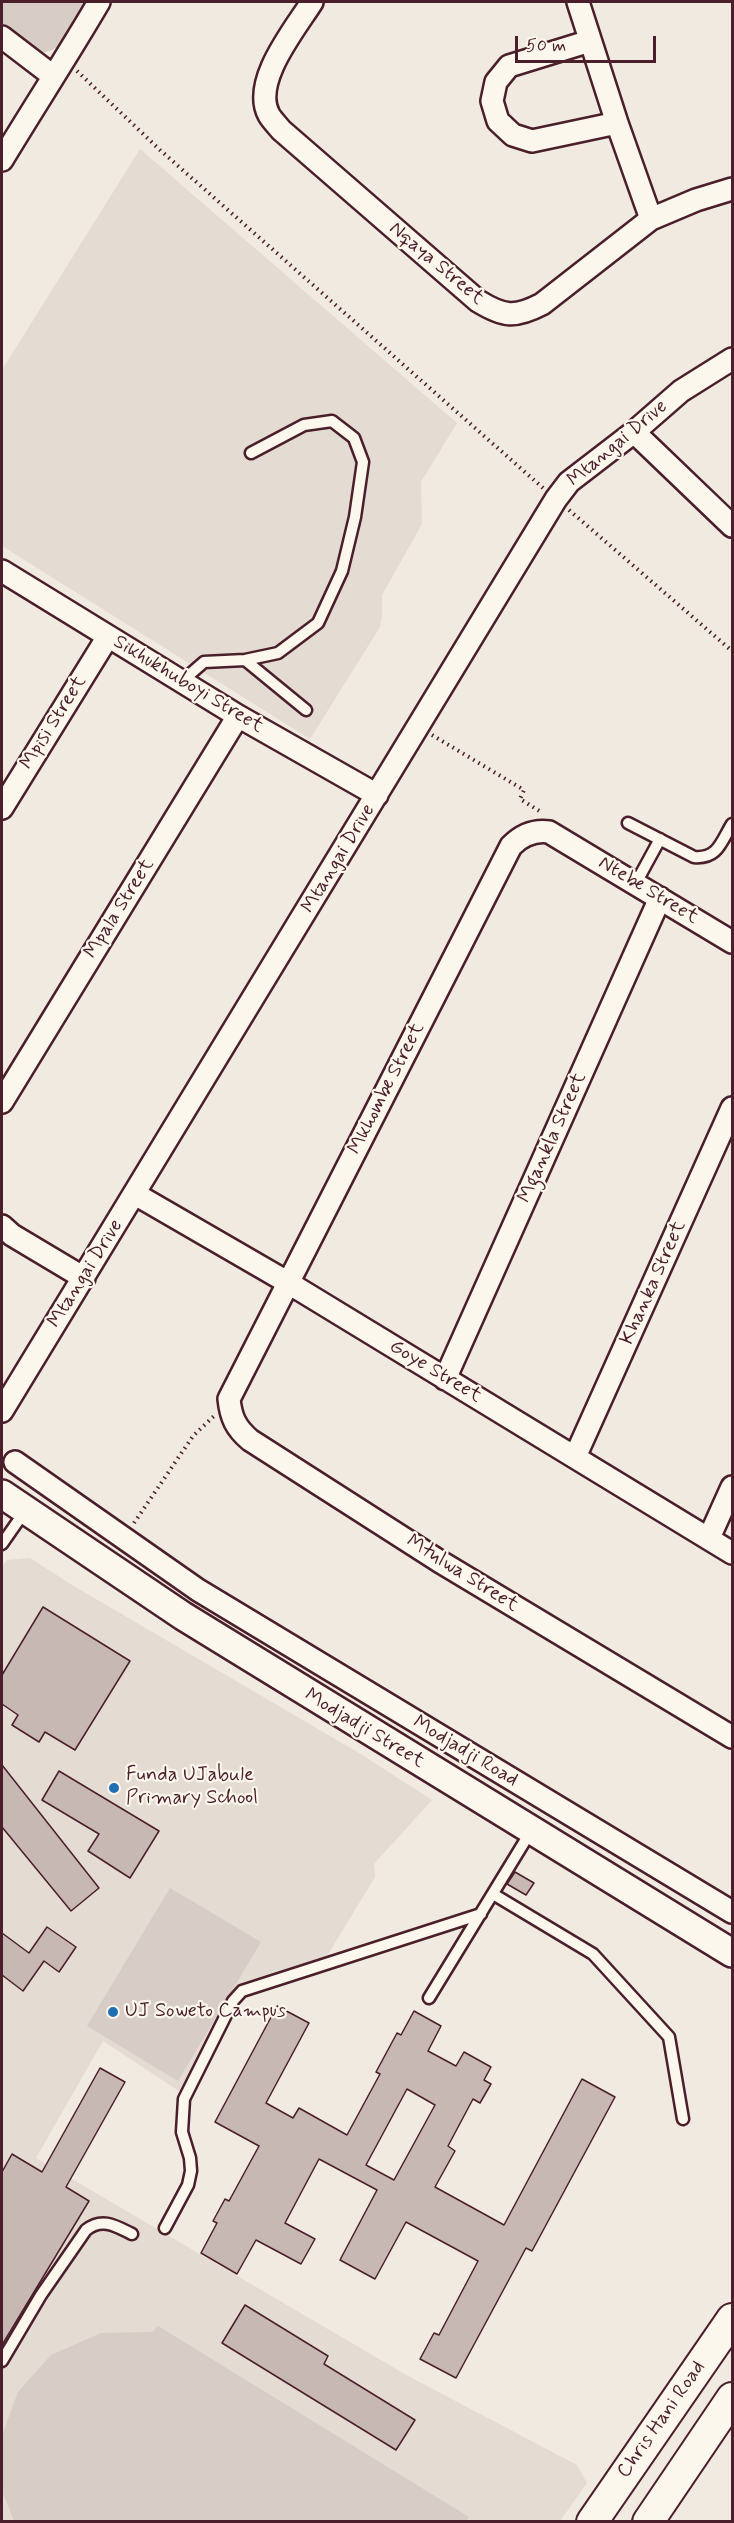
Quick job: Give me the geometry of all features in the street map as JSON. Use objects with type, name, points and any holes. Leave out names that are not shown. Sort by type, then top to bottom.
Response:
[{"type":"main road","name":"Chris Hani Road","points":[[592,2522],[732,2319]]},
{"type":"main road","points":[[648,2522],[732,2398]]},
{"type":"street","points":[[2,160],[99,2]]},
{"type":"street","name":"Nqaya Street","points":[[312,2],[274,63],[264,94],[268,115],[280,130],[478,301],[494,311],[511,316],[542,304],[651,219],[696,200],[732,189]]},
{"type":"street","points":[[578,2],[651,219]]},
{"type":"street","points":[[2,37],[59,68]]},
{"type":"street","points":[[590,41],[509,66],[496,81],[492,101],[494,111],[504,129],[522,139],[532,141],[617,123]]},
{"type":"street","name":"Mtangai Drive","points":[[2,1411],[556,499],[569,482],[634,432],[681,391],[732,359]]},
{"type":"street","points":[[634,432],[732,526]]},
{"type":"street","name":"Sikhukhuboyi Street","points":[[2,571],[107,638],[377,795]]},
{"type":"street","name":"Mpisi Street","points":[[2,808],[107,638]]},
{"type":"street","name":"Mpala Street","points":[[2,1102],[238,716]]},
{"type":"street","name":"Mkhombe Street","points":[[230,1407],[229,1399],[235,1384],[511,846],[525,836],[539,831],[549,832],[564,840]]},
{"type":"street","name":"Ntebe Street","points":[[564,840],[732,942]]},
{"type":"street","name":"Mgankla Street","points":[[445,1379],[660,898]]},
{"type":"street","name":"Khanka Street","points":[[575,1457],[732,1108]]},
{"type":"street","name":"Goye Street","points":[[135,1194],[287,1282],[732,1553]]},
{"type":"street","points":[[2,1226],[12,1235],[84,1278]]},
{"type":"street","name":"Mtulwa Street","points":[[230,1407],[239,1431],[250,1440],[439,1561],[732,1737]]},
{"type":"street","name":"Modjadji Road","points":[[15,1462],[198,1590],[732,1912]]},
{"type":"street","points":[[709,1538],[732,1487]]},
{"type":"street","name":"Modjadji Street","points":[[8,1500],[183,1617],[732,1953]]},
{"type":"street","points":[[183,1617],[198,1590]]},
{"type":"lane","points":[[181,682],[204,662],[245,660],[279,653],[318,623],[342,571],[355,517],[363,462],[354,438],[332,421],[304,425],[251,453]]},
{"type":"lane","points":[[245,660],[306,710]]},
{"type":"lane","points":[[628,823],[694,857],[704,858],[714,855],[732,824]]},
{"type":"lane","points":[[636,883],[660,839]]},
{"type":"lane","points":[[2,1544],[8,1500]]},
{"type":"lane","points":[[429,1998],[531,1831]]},
{"type":"lane","points":[[493,1894],[593,1954],[669,2037],[683,2120]]},
{"type":"lane","points":[[165,2228],[188,2184],[191,2170],[182,2132],[184,2099],[233,2001],[242,1990],[481,1914]]},
{"type":"lane","points":[[2,2361],[47,2287],[86,2230],[102,2222],[112,2224],[132,2234]]},
{"type":"path","points":[[59,68],[160,150],[732,651]]},
{"type":"path","points":[[419,726],[524,790],[520,799],[560,824],[564,840]]},
{"type":"path","points":[[124,1538],[193,1436],[221,1410],[230,1407]]},
{"type":"shaded area","points":[[2,2],[87,2],[67,36],[60,44],[45,52],[36,51],[27,46],[2,24]]},
{"type":"shaded area","points":[[140,149],[457,423],[421,482],[422,524],[382,595],[380,627],[310,739],[2,546],[2,370]]},
{"type":"shaded area","name":"UJ Soweto Campus","points":[[30,1558],[72,1585],[359,1753],[432,1800],[374,1864],[375,1877],[327,1956],[241,1983],[179,2091],[103,2041],[36,2158],[408,2376],[577,2465],[587,2483],[560,2521],[2,2522],[2,1567],[7,1560]]},
{"type":"shaded area","points":[[170,1888],[261,1942],[178,2081],[87,2026]]},
{"type":"shaded area","points":[[158,2326],[469,2517],[466,2522],[14,2521],[2,2491],[2,2435],[18,2392],[51,2355],[101,2333],[152,2332]]},
{"type":"building","points":[[43,1607],[130,1661],[75,1750],[45,1732],[39,1742],[12,1725],[18,1715],[2,1704],[2,1675]]},
{"type":"building","points":[[2,1765],[99,1888],[71,1911],[2,1827]]},
{"type":"building","points":[[59,1771],[159,1831],[130,1878],[88,1851],[99,1834],[42,1800]]},
{"type":"building","points":[[515,1872],[534,1883],[526,1895],[507,1884]]},
{"type":"building","points":[[47,1927],[76,1947],[59,1972],[44,1961],[23,1991],[2,1975],[2,1933],[29,1953]]},
{"type":"building","points":[[277,2006],[309,2023],[266,2103],[293,2118],[299,2108],[347,2135],[380,2074],[376,2072],[397,2033],[401,2035],[414,2011],[441,2026],[428,2051],[456,2066],[464,2052],[491,2067],[484,2080],[491,2084],[480,2103],[473,2099],[448,2146],[455,2151],[435,2187],[504,2225],[582,2079],[615,2097],[532,2251],[526,2248],[456,2378],[420,2359],[434,2333],[439,2335],[478,2261],[406,2222],[375,2279],[340,2260],[377,2190],[319,2159],[285,2223],[315,2239],[301,2264],[256,2240],[237,2274],[201,2253],[217,2223],[213,2221],[225,2199],[229,2201],[259,2146],[215,2122]],"holes":[[[407,2089],[435,2105],[394,2180],[366,2165]]]},
{"type":"building","points":[[100,2068],[125,2082],[66,2187],[89,2201],[2,2345],[2,2172],[12,2154],[42,2172]]},
{"type":"building","points":[[245,2305],[328,2356],[324,2364],[415,2420],[396,2450],[222,2343]]},
{"type":"place","name":"Funda UJabule Primary School","points":[[114,1788]]},
{"type":"place","name":"UJ Soweto Campus","points":[[113,2012]]}]
